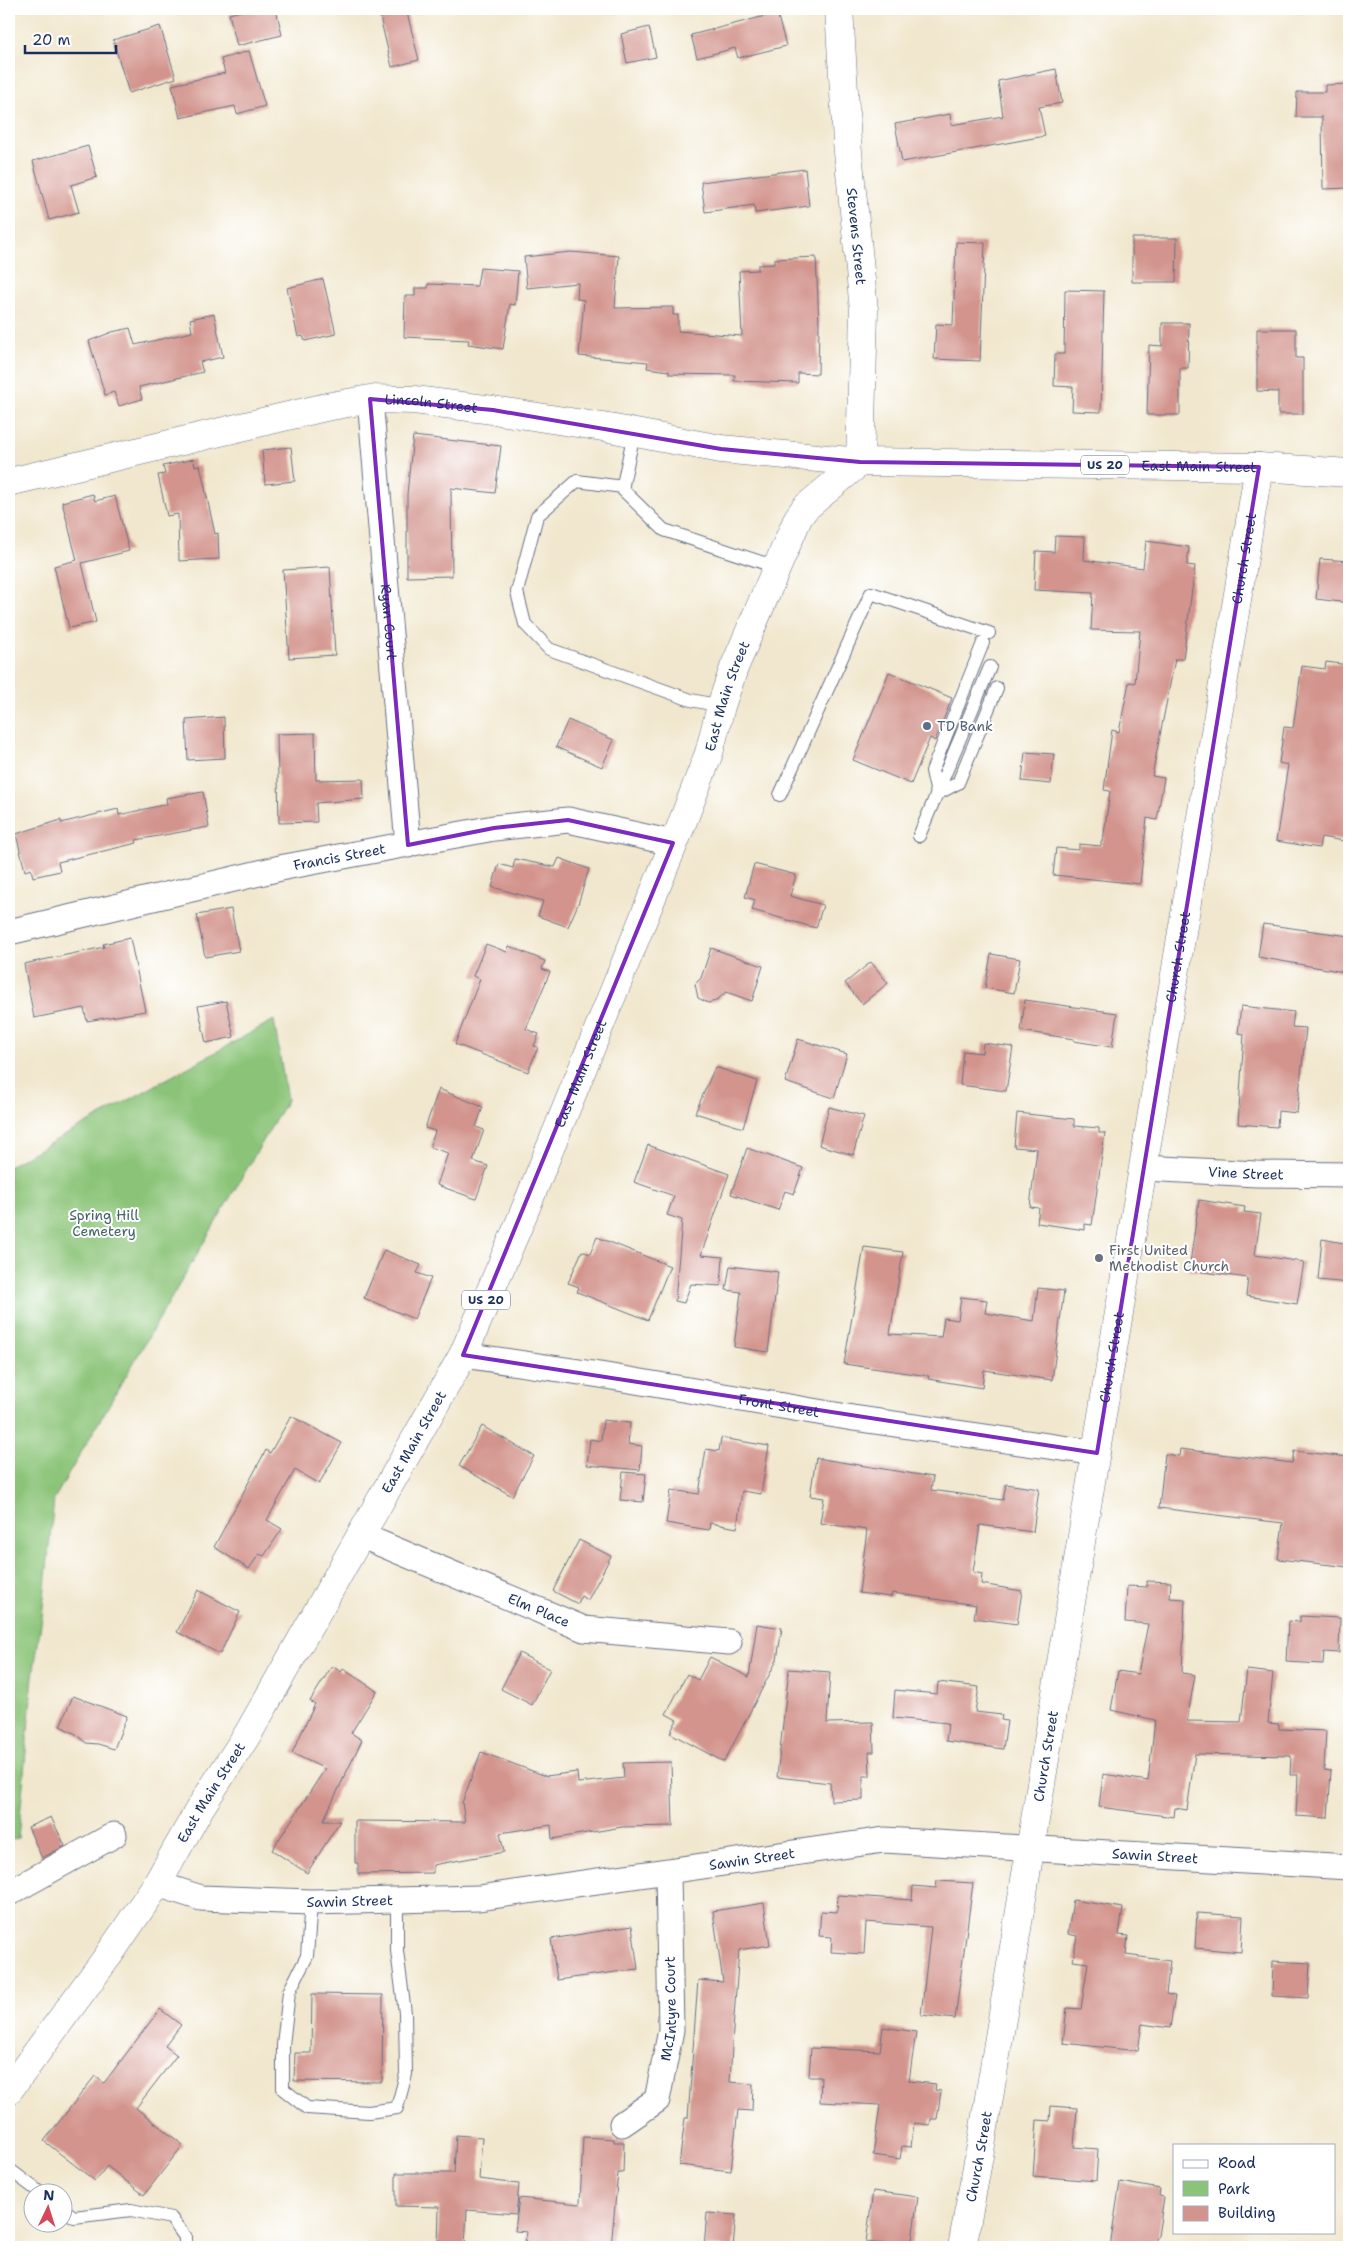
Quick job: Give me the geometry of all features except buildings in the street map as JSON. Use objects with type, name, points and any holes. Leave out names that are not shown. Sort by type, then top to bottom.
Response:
[{"type":"main road","name":"Stevens Street","points":[[839,9],[846,142],[864,310],[860,462]]},
{"type":"main road","name":"Lincoln Street","points":[[9,482],[326,407],[370,399],[414,400],[492,410],[721,449],[860,462]]},
{"type":"main road","name":"East Main Street","points":[[9,2090],[108,1956],[157,1884],[200,1808],[249,1732],[463,1355],[524,1212],[674,843],[709,753],[721,706],[734,668],[776,567],[798,518],[805,508],[860,462],[1259,468],[1349,473]]},
{"type":"main road","name":"Church Street","points":[[962,2247],[982,2140],[1097,1452],[1259,468]]},
{"type":"street","name":"Ryan Court","points":[[370,399],[408,845]]},
{"type":"street","name":"Francis Street","points":[[9,932],[284,866],[494,828],[568,820],[674,843]]},
{"type":"street","name":"Vine Street","points":[[1144,1168],[1257,1174],[1349,1176]]},
{"type":"street","name":"Front Street","points":[[463,1355],[600,1375],[853,1418],[1097,1452]]},
{"type":"street","name":"Elm Place","points":[[360,1535],[584,1629],[729,1642]]},
{"type":"street","points":[[9,1893],[114,1835]]},
{"type":"street","name":"Sawin Street","points":[[157,1884],[201,1898],[311,1902],[479,1898],[884,1840],[1349,1867]]},
{"type":"street","name":"McIntyre Court","points":[[622,2124],[657,2100],[671,2030],[668,1872]]},
{"type":"lane","points":[[634,433],[622,489],[664,530],[776,567]]},
{"type":"lane","points":[[622,487],[577,481],[537,516],[517,592],[525,624],[549,649],[691,700],[721,706]]},
{"type":"lane","points":[[780,795],[871,593],[986,638],[932,772],[937,794]]},
{"type":"lane","points":[[919,836],[990,667]]},
{"type":"lane","points":[[937,794],[958,783],[997,688]]},
{"type":"lane","points":[[311,1902],[308,1956],[289,1992],[283,2045],[283,2089],[308,2108],[369,2112],[397,2108],[406,2074],[405,2013],[397,1951],[397,1901]]},
{"type":"lane","points":[[9,2169],[29,2184]]},
{"type":"lane","points":[[72,2216],[74,2217],[131,2210],[171,2218],[184,2237],[185,2247]]},
{"type":"highlighted area","points":[[370,399],[493,410],[721,449],[860,462],[1259,467],[1097,1453],[463,1355],[673,843],[568,820],[494,828],[408,845]]},
{"type":"green space","name":"Spring Hill Cemetery","points":[[274,1020],[287,1100],[54,1499],[42,1617],[33,1676],[18,1838],[9,1840],[9,1166]]},
{"type":"place","name":"TD Bank","points":[[927,726]]},
{"type":"place","name":"First United Methodist Church","points":[[1099,1258]]}]
